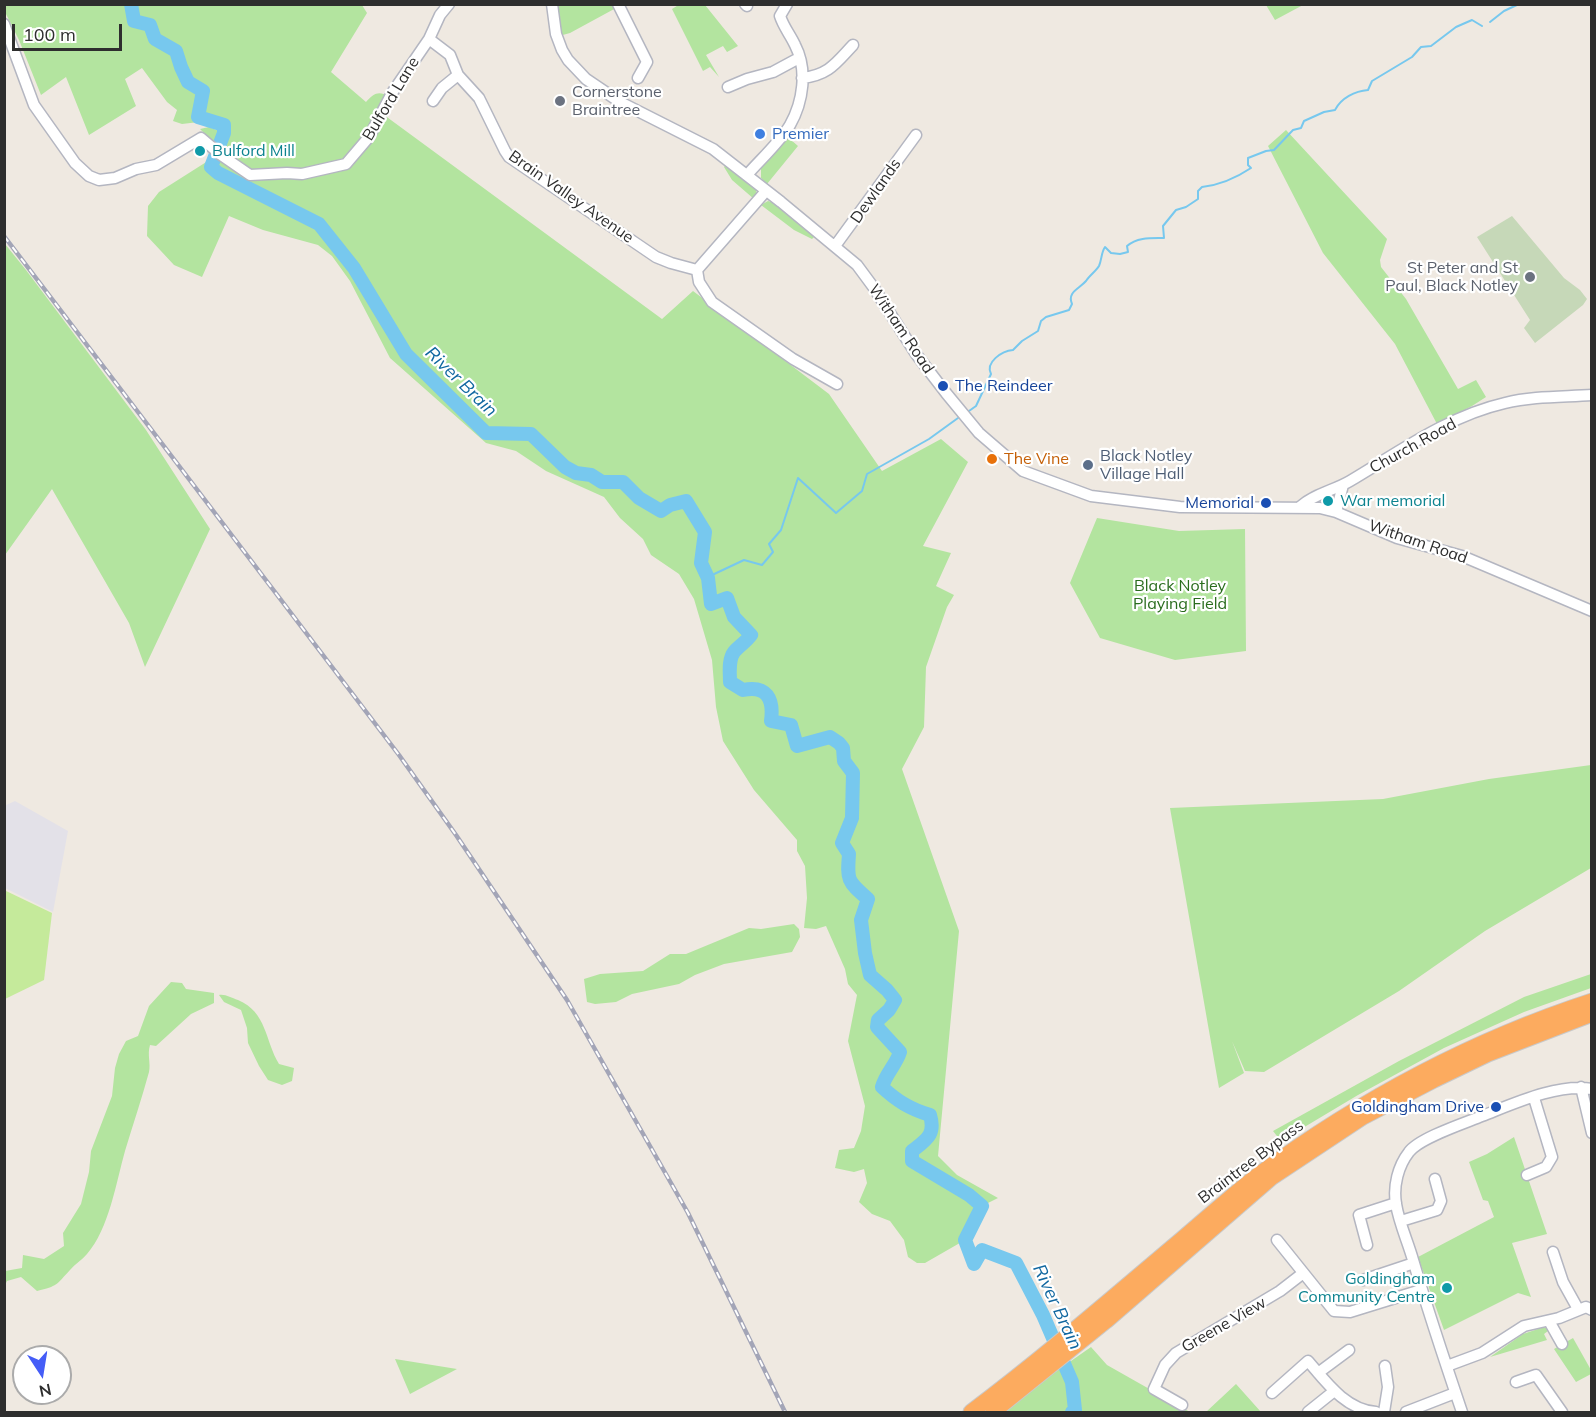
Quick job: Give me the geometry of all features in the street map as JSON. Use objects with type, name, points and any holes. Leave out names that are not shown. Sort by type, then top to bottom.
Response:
[{"type":"highway","name":"Braintree Bypass","points":[[1084,1330],[1257,1176],[1333,1123],[1426,1070],[1476,1046],[1592,1000]]},
{"type":"highway","name":"Braintree Bypass","points":[[993,1413],[1042,1365],[1271,1179],[1363,1117],[1488,1054],[1592,1014]]},
{"type":"highway","name":"Braintree Bypass","points":[[970,1413],[1042,1365]]},
{"type":"street","name":"Bulford Lane","points":[[4,24],[34,105],[75,163],[89,176],[99,180],[115,178],[136,169],[156,165],[201,138],[250,175],[315,173],[346,164],[356,154],[369,137],[392,93],[429,39],[440,15],[449,4]]},
{"type":"street","name":"Witham Road","points":[[552,4],[556,34],[562,50],[586,79],[620,102],[713,149],[857,265],[916,354],[979,434],[1023,471],[1095,497],[1180,507],[1301,506],[1320,508],[1336,512],[1397,538],[1462,556],[1592,611]]},
{"type":"street","points":[[618,4],[647,62],[638,78]]},
{"type":"street","points":[[747,175],[789,127],[801,99],[802,78],[796,45],[785,29],[780,16],[787,4]]},
{"type":"street","name":"Brain Valley Avenue","points":[[429,39],[450,56],[458,75],[479,99],[509,157],[656,256],[670,263],[697,270]]},
{"type":"street","points":[[802,78],[818,76],[830,69],[853,45]]},
{"type":"street","points":[[728,87],[773,72],[799,58]]},
{"type":"street","points":[[433,101],[442,88],[458,75]]},
{"type":"street","name":"Dewlands","points":[[835,246],[916,135]]},
{"type":"street","points":[[766,191],[697,270],[699,282],[712,302],[793,359],[837,384]]},
{"type":"street","name":"Church Road","points":[[1301,506],[1383,462],[1412,442],[1477,412],[1504,403],[1523,400],[1592,394]]},
{"type":"street","points":[[1336,512],[1343,485]]},
{"type":"street","points":[[1462,1413],[1421,1290],[1396,1203],[1398,1173],[1401,1165],[1410,1149],[1459,1125],[1560,1090],[1586,1088],[1592,1132]]},
{"type":"street","points":[[1527,1175],[1546,1167],[1552,1157],[1534,1098]]},
{"type":"street","points":[[1401,1221],[1437,1210],[1441,1201],[1435,1179]]},
{"type":"street","points":[[1367,1245],[1359,1215],[1396,1203]]},
{"type":"street","points":[[1277,1240],[1334,1311],[1350,1312],[1421,1290]]},
{"type":"street","points":[[1553,1252],[1563,1282],[1578,1310]]},
{"type":"street","points":[[1363,1280],[1414,1263]]},
{"type":"street","name":"Greene View","points":[[1182,1405],[1154,1389],[1166,1365],[1176,1353],[1280,1291],[1302,1274]]},
{"type":"street","points":[[1448,1366],[1482,1353],[1524,1326],[1549,1321],[1586,1307],[1592,1310]]},
{"type":"street","points":[[1549,1321],[1562,1344]]},
{"type":"street","points":[[1318,1373],[1349,1350]]},
{"type":"street","points":[[1272,1393],[1308,1361],[1333,1392],[1367,1412],[1376,1413]]},
{"type":"street","points":[[1384,1365],[1388,1387],[1384,1413]]},
{"type":"street","points":[[1516,1382],[1541,1373],[1562,1413]]},
{"type":"street","points":[[1308,1413],[1333,1392]]},
{"type":"street","points":[[1406,1413],[1455,1393]]},
{"type":"shaded area","points":[[15,801],[68,831],[53,912],[5,888],[4,806]]},
{"type":"green space","points":[[5,4],[362,5],[367,13],[331,72],[366,102],[376,94],[389,96],[380,112],[662,319],[693,291],[829,394],[882,471],[941,439],[968,462],[923,546],[951,553],[936,586],[954,595],[947,607],[926,667],[924,727],[902,769],[959,931],[938,1156],[957,1175],[998,1198],[982,1206],[965,1240],[925,1263],[917,1263],[908,1257],[904,1240],[890,1221],[872,1214],[859,1202],[867,1183],[864,1169],[854,1172],[835,1168],[839,1150],[854,1148],[861,1131],[865,1106],[848,1041],[857,995],[848,984],[845,969],[826,926],[816,929],[804,928],[807,898],[805,866],[797,851],[797,840],[754,790],[723,741],[716,707],[712,660],[694,599],[679,574],[651,555],[643,539],[620,518],[604,497],[546,471],[516,451],[486,443],[390,358],[350,281],[332,256],[318,245],[263,230],[229,216],[202,277],[174,265],[147,236],[148,206],[159,192],[211,159],[216,145],[200,129],[209,127],[219,131],[207,121],[182,124],[173,121],[177,110],[167,102],[142,68],[125,79],[136,106],[89,135],[66,77],[41,95],[5,12]]},
{"type":"green space","points":[[680,4],[705,5],[738,46],[727,52],[723,46],[706,55],[719,77],[710,67],[703,71],[672,9]]},
{"type":"green space","points":[[555,5],[614,5],[616,8],[570,33],[559,36]]},
{"type":"green space","points":[[1266,5],[1303,5],[1275,20]]},
{"type":"green space","points":[[1286,130],[1387,239],[1380,260],[1381,267],[1406,299],[1458,389],[1476,380],[1486,397],[1437,424],[1395,344],[1323,253],[1268,146]]},
{"type":"green space","points":[[785,139],[790,139],[798,146],[767,184],[761,178],[761,168]]},
{"type":"green space","points":[[727,163],[755,185],[757,195],[754,199],[732,180],[724,167]]},
{"type":"green space","points":[[768,201],[774,203],[815,236],[812,239],[794,230],[761,205]]},
{"type":"green space","points":[[1512,216],[1564,278],[1580,290],[1587,299],[1583,305],[1535,343],[1524,328],[1530,320],[1477,237]]},
{"type":"green space","points":[[5,244],[146,430],[210,529],[145,667],[129,623],[52,489],[5,555]]},
{"type":"green space","name":"Black Notley Playing Field","points":[[1097,518],[1179,531],[1245,529],[1246,651],[1175,660],[1100,638],[1070,583]]},
{"type":"green space","points":[[1591,765],[1591,868],[1485,931],[1399,991],[1264,1072],[1245,1071],[1232,1041],[1244,1073],[1219,1088],[1170,808],[1383,799],[1489,779]]},
{"type":"green space","points":[[4,890],[52,913],[44,980],[5,999]]},
{"type":"green space","points":[[794,924],[799,929],[800,937],[792,952],[724,964],[679,984],[632,994],[616,1002],[595,1004],[587,1002],[584,979],[600,974],[643,971],[670,954],[686,954],[749,928],[761,929]]},
{"type":"green space","points":[[1591,974],[1591,988],[1524,1012],[1444,1048],[1281,1141],[1273,1131],[1399,1061],[1524,997]]},
{"type":"green space","points":[[171,982],[182,983],[186,989],[214,993],[214,1003],[191,1014],[156,1046],[150,1045],[146,1082],[111,1205],[95,1244],[53,1286],[37,1291],[21,1277],[7,1281],[5,1285],[5,1271],[22,1268],[23,1255],[44,1259],[64,1246],[63,1233],[81,1204],[89,1172],[91,1151],[112,1096],[119,1054],[126,1041],[138,1036],[149,1006]]},
{"type":"green space","points":[[219,995],[238,1000],[255,1012],[279,1064],[294,1068],[292,1081],[282,1085],[268,1080],[248,1043],[247,1028],[241,1010],[224,1002]]},
{"type":"green space","points":[[1514,1137],[1547,1234],[1512,1243],[1531,1297],[1518,1293],[1444,1330],[1418,1257],[1494,1217],[1488,1201],[1483,1200],[1469,1162]]},
{"type":"green space","points":[[1546,1328],[1548,1331],[1544,1334],[1547,1340],[1490,1357],[1523,1334]]},
{"type":"green space","points":[[1573,1338],[1591,1370],[1591,1374],[1576,1382],[1554,1349]]},
{"type":"green space","points":[[1091,1347],[1107,1365],[1190,1412],[998,1412]]},
{"type":"green space","points":[[395,1359],[457,1369],[410,1394]]},
{"type":"green space","points":[[1236,1384],[1261,1412],[1206,1412]]},
{"type":"waterway","name":"River Brain","points":[[131,4],[134,21],[150,25],[155,39],[176,51],[188,82],[203,91],[198,117],[224,125],[224,133],[211,167],[218,173],[319,224],[354,268],[406,354],[486,433],[531,434],[565,467],[576,473],[591,475],[602,482],[623,482],[639,498],[661,511],[670,505],[686,501],[705,532],[701,563],[708,578],[711,604],[727,598],[734,617],[751,635],[732,655],[730,682],[743,690],[758,690],[767,695],[771,706],[771,721],[791,725],[797,746],[830,737],[839,743],[843,748],[844,761],[853,773],[852,818],[842,843],[849,854],[850,880],[868,899],[861,920],[870,975],[895,1000],[889,1010],[878,1020],[877,1027],[900,1052],[882,1087],[904,1104],[930,1115],[932,1122],[931,1132],[922,1144],[912,1151],[912,1161],[969,1195],[982,1206],[965,1240],[974,1264],[982,1250],[1016,1263],[1043,1315],[1072,1382],[1075,1410],[1072,1412]]},
{"type":"waterway","points":[[1490,22],[1504,11],[1519,4]]},
{"type":"waterway","points":[[969,411],[976,406],[991,374],[992,361],[1004,352],[1013,350],[1038,331],[1041,321],[1046,317],[1069,310],[1072,304],[1072,294],[1098,268],[1105,247],[1111,253],[1120,254],[1128,252],[1127,246],[1135,241],[1164,238],[1163,226],[1176,210],[1198,199],[1198,191],[1202,187],[1228,180],[1251,168],[1248,165],[1248,158],[1274,150],[1293,130],[1301,128],[1304,121],[1335,110],[1349,96],[1368,90],[1372,81],[1412,57],[1421,47],[1431,46],[1456,27],[1472,20],[1482,26]]},
{"type":"waterway","points":[[710,576],[744,560],[762,565],[773,552],[769,544],[781,530],[798,478],[836,513],[862,491],[867,474],[929,439],[958,418]]},
{"type":"railway","points":[[4,236],[399,755],[567,1000],[688,1213],[785,1412]]},
{"type":"place","name":"Cornerstone Braintree","points":[[560,101]]},
{"type":"place","name":"Premier","points":[[760,134]]},
{"type":"place","name":"Bulford Mill","points":[[200,151]]},
{"type":"place","name":"St Peter and St Paul, Black Notley","points":[[1530,277]]},
{"type":"place","name":"The Reindeer","points":[[943,386]]},
{"type":"place","name":"The Vine","points":[[992,459]]},
{"type":"place","name":"Black Notley Village Hall","points":[[1088,465]]},
{"type":"place","name":"War memorial","points":[[1328,501]]},
{"type":"place","name":"Memorial","points":[[1266,503]]},
{"type":"place","name":"Goldingham Drive","points":[[1496,1107]]},
{"type":"place","name":"Goldingham Community Centre","points":[[1447,1288]]}]
